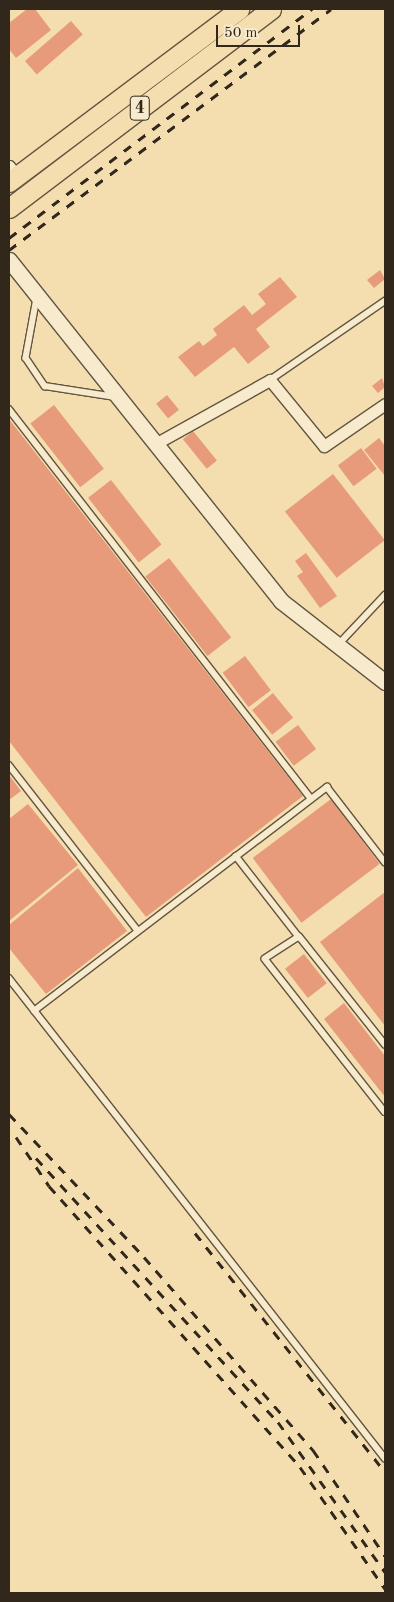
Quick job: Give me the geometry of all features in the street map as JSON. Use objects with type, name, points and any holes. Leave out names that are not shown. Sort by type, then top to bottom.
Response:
[{"type":"main road","name":"4","points":[[11,175],[239,9]]},
{"type":"main road","name":"4","points":[[9,208],[270,9]]},
{"type":"street","points":[[9,260],[281,601],[385,682]]},
{"type":"street","points":[[155,444],[270,380],[324,446],[385,404]]},
{"type":"lane","points":[[37,296],[26,358],[45,386],[118,397]]},
{"type":"lane","points":[[270,380],[385,301]]},
{"type":"lane","points":[[9,409],[311,799]]},
{"type":"lane","points":[[338,645],[385,595]]},
{"type":"lane","points":[[9,765],[138,931]]},
{"type":"lane","points":[[34,1011],[327,787],[385,862]]},
{"type":"lane","points":[[236,856],[385,1045]]},
{"type":"lane","points":[[299,937],[265,959],[385,1112]]},
{"type":"lane","points":[[9,978],[385,1458]]},
{"type":"building","points":[[27,9],[35,9],[51,30],[16,58],[9,49],[9,23]]},
{"type":"building","points":[[71,21],[83,35],[37,75],[25,61]]},
{"type":"building","points":[[380,270],[385,279],[374,288],[367,280]]},
{"type":"building","points":[[280,277],[297,297],[256,329],[270,347],[248,364],[234,347],[195,377],[178,357],[199,341],[203,346],[217,335],[213,329],[244,305],[252,315],[266,304],[258,294]]},
{"type":"building","points":[[382,378],[385,387],[378,393],[372,386]]},
{"type":"building","points":[[167,395],[179,410],[168,419],[156,404]]},
{"type":"building","points":[[54,405],[104,469],[80,487],[30,423]]},
{"type":"building","points":[[9,419],[303,796],[146,917],[9,741]]},
{"type":"building","points":[[193,431],[217,461],[207,469],[183,439]]},
{"type":"building","points":[[379,438],[385,446],[385,476],[364,450]]},
{"type":"building","points":[[361,448],[377,469],[353,486],[338,465]]},
{"type":"building","points":[[333,474],[385,540],[337,578],[285,512]]},
{"type":"building","points":[[111,480],[161,545],[139,562],[88,498]]},
{"type":"building","points":[[306,553],[337,596],[320,608],[297,576],[303,572],[295,561]]},
{"type":"building","points":[[169,558],[231,638],[208,656],[145,576]]},
{"type":"building","points":[[245,656],[271,690],[249,707],[223,673]]},
{"type":"building","points":[[273,693],[293,718],[272,735],[252,710]]},
{"type":"building","points":[[298,725],[316,749],[294,766],[276,742]]},
{"type":"building","points":[[9,775],[21,791],[9,800]]},
{"type":"building","points":[[331,799],[380,864],[301,923],[253,858]]},
{"type":"building","points":[[28,804],[78,865],[9,921],[9,819]]},
{"type":"building","points":[[78,868],[127,931],[46,994],[9,948],[9,925]]},
{"type":"building","points":[[385,892],[385,1026],[320,942]]},
{"type":"building","points":[[304,954],[327,983],[308,998],[285,969]]},
{"type":"building","points":[[344,1003],[385,1056],[385,1097],[324,1019]]},
{"type":"railway","points":[[9,238],[312,9]]},
{"type":"railway","points":[[9,250],[331,9]]},
{"type":"railway","points":[[9,1114],[144,1257],[313,1450],[385,1556]]},
{"type":"railway","points":[[16,1137],[49,1186],[300,1467],[385,1589]]},
{"type":"railway","points":[[36,1158],[278,1422],[385,1572]]},
{"type":"railway","points":[[195,1233],[385,1472]]}]
